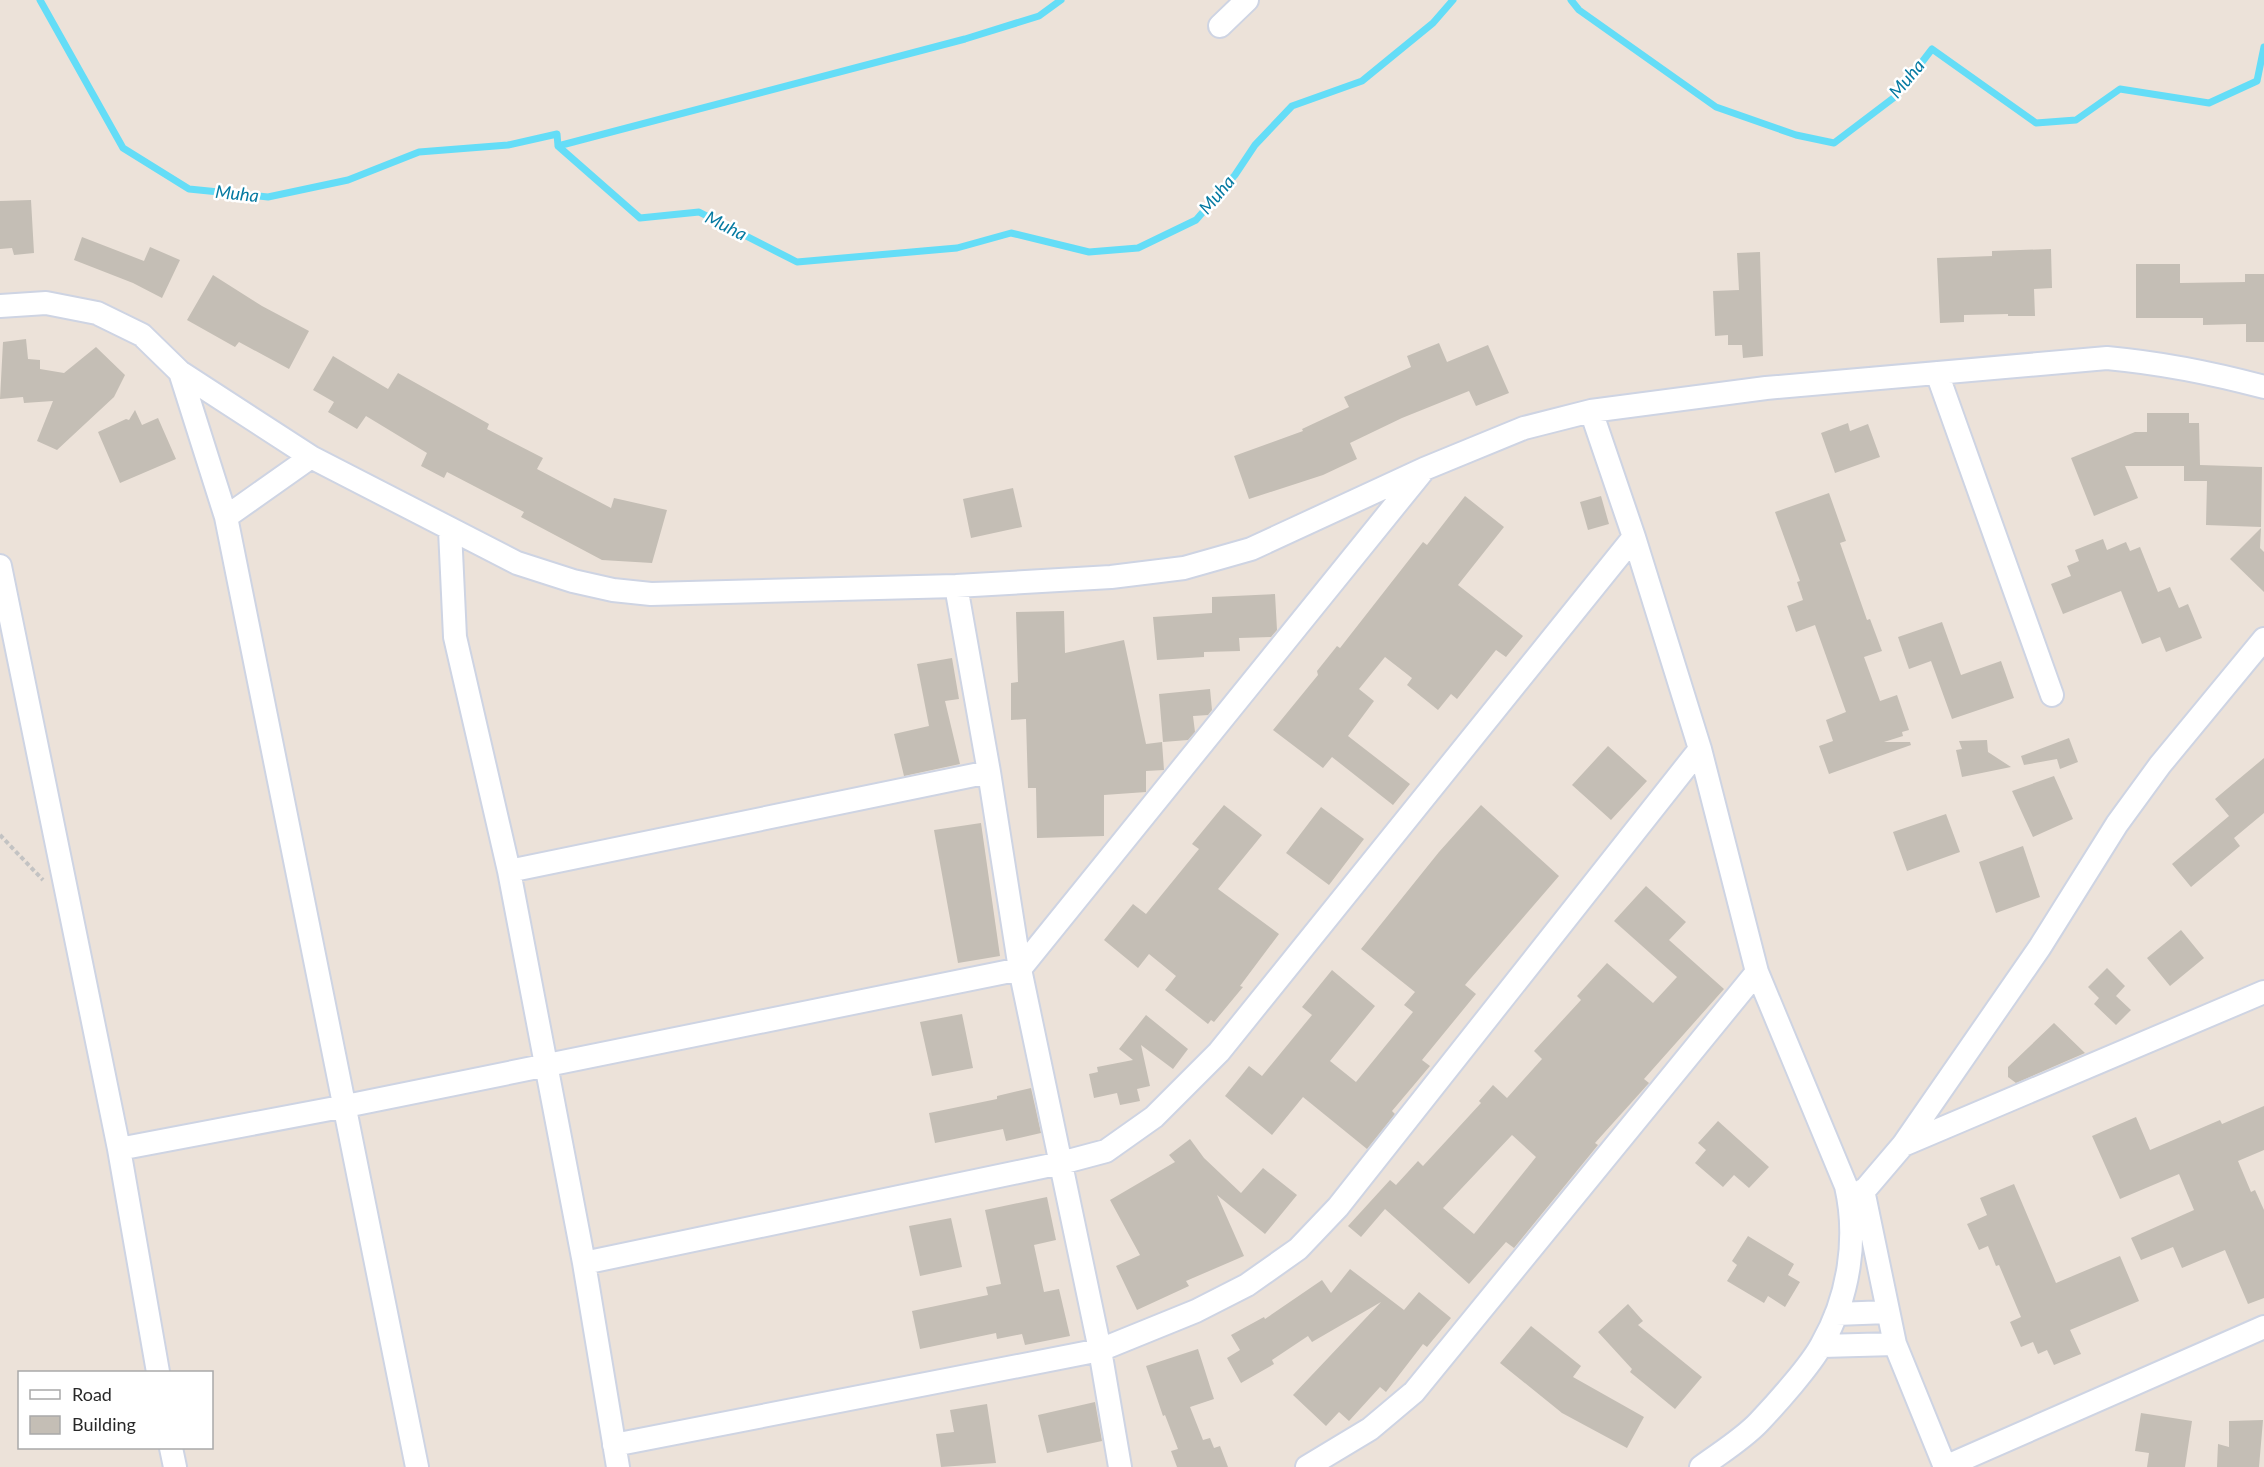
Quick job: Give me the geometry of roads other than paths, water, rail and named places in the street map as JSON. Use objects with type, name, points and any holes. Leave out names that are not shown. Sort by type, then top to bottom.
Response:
[{"type":"street","points":[[1220,26],[1247,0]]},
{"type":"street","points":[[0,306],[46,303],[97,313],[142,335],[180,372],[311,457],[450,530],[517,563],[573,581],[613,590],[651,594],[956,586],[1111,577],[1184,567],[1251,549],[1424,469],[1524,428],[1591,411],[1766,388],[2107,358],[2151,362],[2208,372],[2264,387]]},
{"type":"street","points":[[180,372],[226,517],[417,1467]]},
{"type":"street","points":[[1937,373],[2052,695]]},
{"type":"street","points":[[1591,411],[1634,537],[1700,749],[1757,972],[1846,1185],[1857,1198],[1895,1344],[1945,1467],[2264,1327]]},
{"type":"street","points":[[226,517],[311,457]]},
{"type":"street","points":[[119,1149],[346,1106],[1020,969],[1424,469]]},
{"type":"street","points":[[450,530],[455,637],[510,871],[584,1263],[616,1456],[1100,1350],[1196,1311],[1247,1285],[1298,1249],[1338,1207],[1700,749]]},
{"type":"street","points":[[584,1263],[1061,1163],[1106,1151],[1135,1131],[1154,1117],[1219,1052],[1634,537]]},
{"type":"street","points":[[0,566],[119,1149],[158,1371]]},
{"type":"street","points":[[956,586],[990,772],[1020,969],[1100,1350],[1120,1467]]},
{"type":"street","points":[[1701,1467],[1758,1424],[1822,1346],[1836,1314],[1848,1269],[1857,1198],[1903,1144],[2040,947],[2123,815],[2160,765],[2264,639]]},
{"type":"street","points":[[510,871],[990,772]]},
{"type":"street","points":[[1307,1467],[1370,1429],[1414,1392],[1757,972]]},
{"type":"street","points":[[1903,1144],[2264,992]]},
{"type":"street","points":[[1836,1314],[1888,1312]]},
{"type":"street","points":[[1822,1346],[1895,1344]]},
{"type":"street","points":[[171,1449],[175,1467]]},
{"type":"waterway","name":"Muha","points":[[40,0],[123,148],[189,189],[268,197],[348,180],[419,152],[508,145],[557,134],[558,146],[640,218],[699,212],[797,262],[957,248],[1011,233],[1089,252],[1138,248],[1196,220],[1235,175],[1255,145],[1292,106],[1362,81],[1433,23],[1453,0]]},
{"type":"waterway","points":[[558,146],[965,39],[1039,16],[1061,0]]},
{"type":"waterway","name":"Muha","points":[[1571,0],[1579,10],[1716,107],[1796,135],[1834,143],[1896,96],[1932,49],[2036,123],[2076,120],[2120,89],[2209,103],[2257,81],[2264,47]]}]
